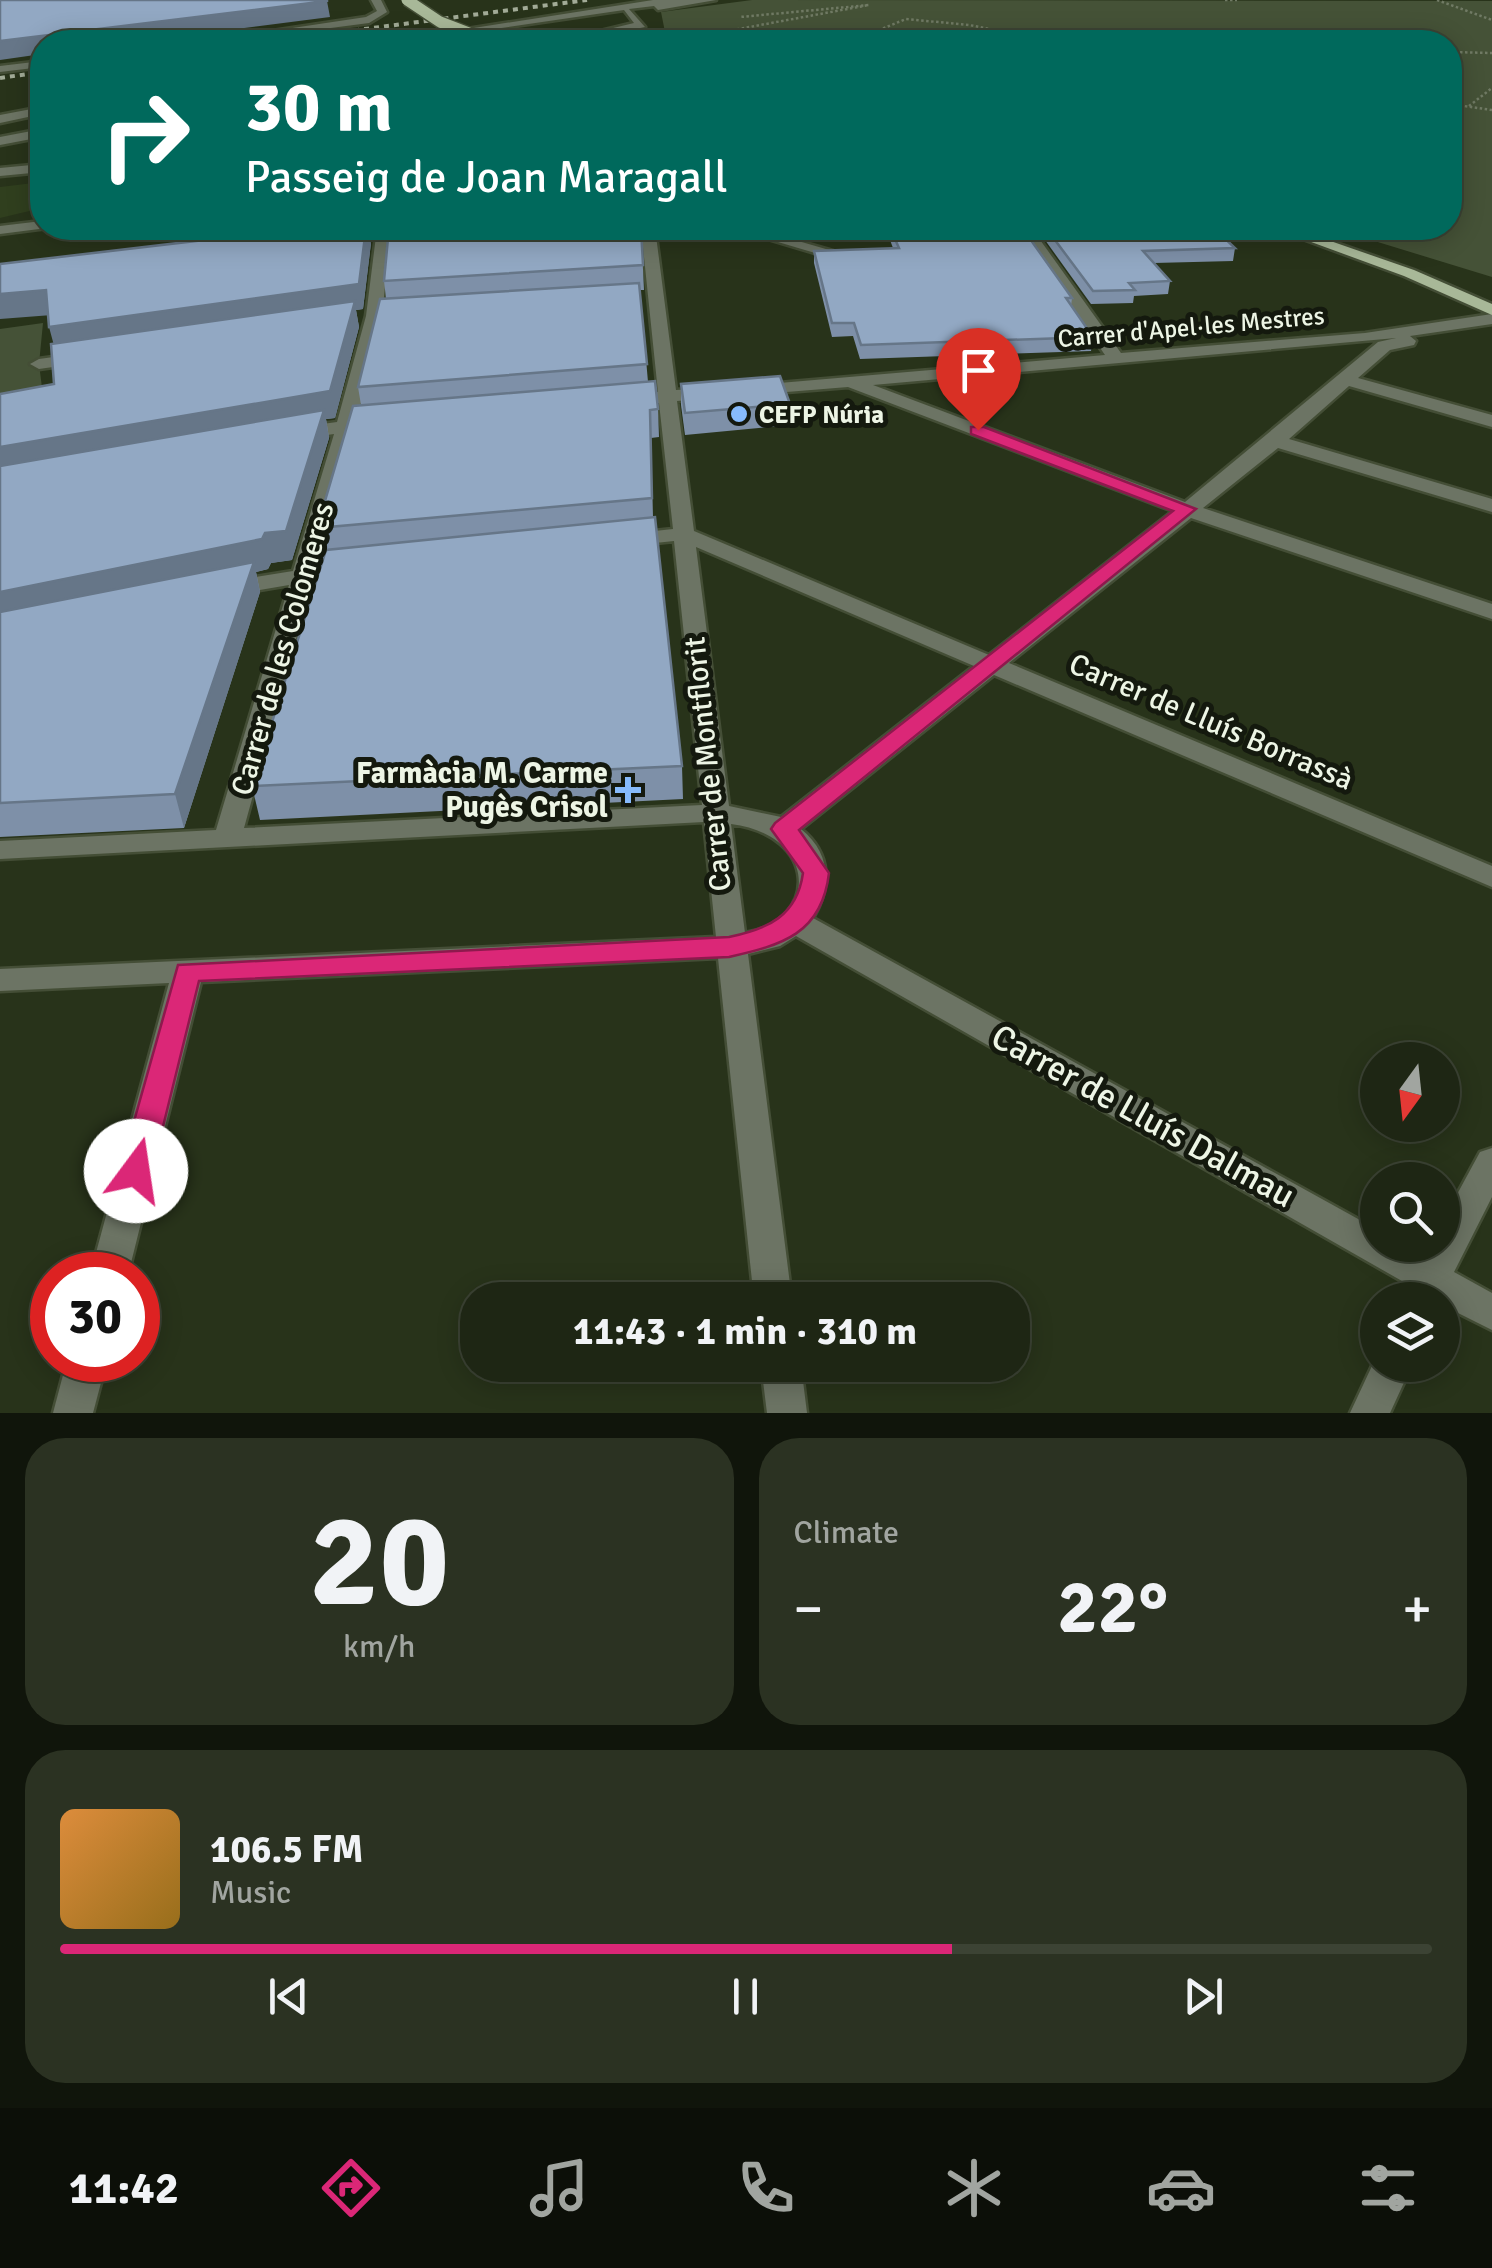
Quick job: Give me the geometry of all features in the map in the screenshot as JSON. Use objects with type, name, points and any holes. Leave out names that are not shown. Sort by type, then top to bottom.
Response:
[{"type":"main road","points":[[407,0],[440,22],[468,30]]},
{"type":"main road","points":[[1314,240],[1409,273],[1492,310]]},
{"type":"main road","points":[[1348,240],[1492,291]]},
{"type":"street","points":[[290,30],[376,18],[382,12],[376,0]]},
{"type":"street","points":[[460,30],[674,0]]},
{"type":"street","points":[[552,30],[628,12],[711,0]]},
{"type":"street","points":[[620,30],[640,26],[628,12]]},
{"type":"street","points":[[479,28],[483,30]]},
{"type":"street","points":[[0,69],[30,65]]},
{"type":"street","points":[[0,118],[30,113]]},
{"type":"street","points":[[0,140],[30,135]]},
{"type":"street","points":[[0,172],[30,169]]},
{"type":"street","points":[[0,230],[30,227]]},
{"type":"street","points":[[204,255],[228,252],[223,240]]},
{"type":"street","name":"Carrer de les Colomeres","points":[[228,837],[308,572],[374,316],[385,240]]},
{"type":"street","name":"Carrer de Montflorit","points":[[647,240],[645,298],[670,396],[713,813],[771,1282]]},
{"type":"street","points":[[783,240],[842,256]]},
{"type":"street","points":[[1033,240],[1116,358]]},
{"type":"street","name":"Carrer d'Apel·les Mestres","points":[[600,402],[1116,358],[1374,342],[1492,319]]},
{"type":"street","points":[[784,829],[1275,441],[1347,380],[1374,342],[1492,336]]},
{"type":"street","points":[[39,364],[96,356]]},
{"type":"street","points":[[1347,380],[1492,420]]},
{"type":"street","points":[[851,383],[1186,509],[1492,612]]},
{"type":"street","points":[[271,438],[393,421]]},
{"type":"street","points":[[1275,441],[1492,506]]},
{"type":"street","points":[[610,542],[683,534]]},
{"type":"street","name":"Carrer de Lluís Borrassà","points":[[683,534],[1492,877]]},
{"type":"street","points":[[208,593],[308,572],[376,565]]},
{"type":"street","points":[[0,850],[713,813],[750,818],[784,829],[802,847],[816,873],[813,898],[794,921],[773,937],[729,947],[0,980]]},
{"type":"street","name":"Carrer de Lluís Dalmau","points":[[794,921],[1414,1282]]},
{"type":"street","points":[[115,1252],[188,972]]},
{"type":"street","points":[[1430,1282],[1492,1162]]},
{"type":"street","name":"Carrer de Lluís Dalmau","points":[[1460,1301],[1492,1313]]},
{"type":"street","points":[[73,1413],[81,1382]]},
{"type":"street","points":[[783,1382],[787,1413]]},
{"type":"street","points":[[1370,1413],[1384,1382]]},
{"type":"path","points":[[1225,0],[1237,0]]},
{"type":"path","points":[[1437,0],[1492,20]]},
{"type":"path","points":[[733,30],[868,5],[740,17]]},
{"type":"path","points":[[879,30],[906,19],[995,30]]},
{"type":"path","points":[[1462,52],[1492,52]]},
{"type":"path","points":[[1467,107],[1492,88]]},
{"type":"path","points":[[1462,106],[1492,110]]},
{"type":"shaded area","points":[[752,0],[1492,1],[1492,277],[1371,240],[1462,240],[1462,30],[665,30],[661,12]]},
{"type":"shaded area","points":[[30,183],[30,211],[0,218],[0,187]]},
{"type":"shaded area","points":[[43,323],[39,364],[45,411],[0,419],[0,329]]},
{"type":"building","points":[[0,0],[327,0],[90,30],[30,30],[30,37],[0,41]]},
{"type":"building","points":[[204,240],[364,240],[359,284],[49,327],[46,290],[0,294],[0,264]]},
{"type":"building","points":[[388,240],[642,240],[643,265],[384,281]]},
{"type":"building","points":[[895,240],[1031,240],[1072,298],[1066,298],[1093,337],[861,345],[854,323],[832,323],[814,251],[899,248]]},
{"type":"building","points":[[1055,240],[1227,240],[1235,248],[1143,251],[1170,281],[1129,283],[1135,290],[1093,291]]},
{"type":"building","points":[[639,283],[647,364],[358,387],[380,299]]},
{"type":"building","points":[[355,301],[330,391],[0,447],[0,394],[54,384],[51,344]]},
{"type":"building","points":[[780,376],[790,404],[685,413],[681,384]]},
{"type":"building","points":[[655,381],[658,409],[650,410],[652,498],[317,528],[353,406]]},
{"type":"building","points":[[324,410],[286,531],[0,592],[0,466]]},
{"type":"building","points":[[655,517],[682,766],[252,786],[326,550]]},
{"type":"building","points":[[254,562],[175,794],[0,803],[0,612]]},
{"type":"railway","points":[[357,30],[587,0]]},
{"type":"railway","points":[[0,78],[30,74]]},
{"type":"place","name":"CEFP Núria","points":[[739,414]]},
{"type":"place","name":"Farmàcia M. Carme Pugès Crisol","points":[[628,790]]},
{"type":"route","points":[[136,1171],[188,972],[729,947],[773,937],[794,921],[813,898],[816,873],[802,847],[784,829],[1186,509],[978,430]]}]
